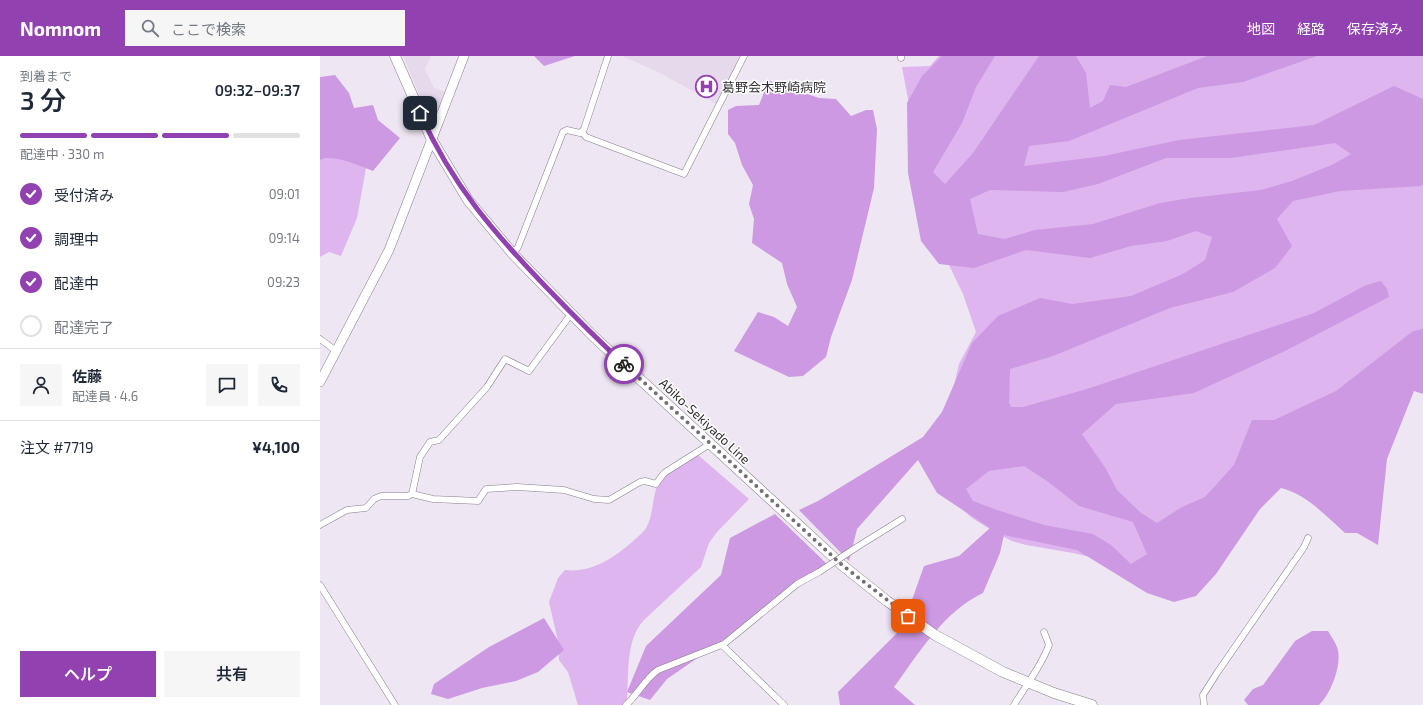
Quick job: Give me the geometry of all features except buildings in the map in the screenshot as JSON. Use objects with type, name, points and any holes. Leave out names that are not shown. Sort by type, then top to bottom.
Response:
[{"type":"main road","name":"Abiko-Sekiyado Line","points":[[395,56],[432,140],[468,200],[514,254],[571,314],[710,444],[842,565],[887,601],[935,635],[1003,672],[1028,683],[1092,705]]},
{"type":"street","points":[[320,382],[389,250],[464,56]]},
{"type":"street","points":[[582,132],[608,56]]},
{"type":"street","points":[[514,254],[563,132],[567,130],[582,132],[586,137],[684,174],[744,56]]},
{"type":"street","points":[[412,494],[420,457],[430,442],[439,440],[487,387],[505,359],[529,371],[571,314]]},
{"type":"street","points":[[320,338],[336,351]]},
{"type":"street","points":[[320,525],[347,510],[366,508],[374,499],[381,496],[408,496],[412,494],[433,499],[478,501],[486,490],[517,487],[571,491],[594,499],[609,500],[640,482],[645,481],[656,484],[664,473],[710,444]]},
{"type":"street","points":[[626,705],[638,693],[649,676],[658,670],[722,645],[797,584],[819,572],[902,519]]},
{"type":"street","points":[[1204,705],[1203,695],[1304,547],[1308,538]]},
{"type":"street","points":[[320,585],[395,705]]},
{"type":"street","points":[[1014,705],[1038,669],[1049,645],[1044,632]]},
{"type":"street","points":[[722,645],[784,705]]},
{"type":"shaded area","points":[[403,56],[431,56],[425,69],[434,88],[446,92],[437,114],[428,115]]},
{"type":"shaded area","points":[[534,56],[575,56],[544,66]]},
{"type":"shaded area","name":"葛野会木野崎病院","points":[[622,56],[742,56],[718,105],[658,72]]},
{"type":"shaded area","points":[[939,56],[1423,56],[1423,332],[1147,571],[1073,553],[1026,545],[1012,541],[996,533],[972,518],[954,502],[952,394],[959,364],[976,332],[963,294],[948,263],[914,131],[902,67],[930,66]]},
{"type":"shaded area","points":[[942,56],[995,56],[976,87],[962,123],[933,172],[945,184],[973,153],[1039,56],[1076,56],[1086,73],[1090,108],[1103,101],[1110,85],[1126,87],[1207,56],[1317,56],[1243,82],[1198,88],[1069,141],[1029,146],[1024,166],[1104,156],[1179,140],[1314,125],[1394,86],[1423,99],[1423,184],[1421,186],[1340,191],[1293,201],[1277,219],[1292,246],[1275,268],[1233,292],[1170,308],[1053,356],[1010,369],[1009,403],[1011,407],[1023,407],[1087,389],[1314,313],[1366,285],[1381,281],[1387,289],[1389,297],[1285,351],[1194,393],[1116,404],[1082,434],[1106,469],[1117,490],[1141,513],[1157,523],[1182,507],[1205,497],[1234,465],[1252,420],[1274,420],[1336,391],[1413,331],[1423,329],[1423,394],[1414,391],[1387,459],[1378,545],[1357,533],[1345,533],[1307,500],[1281,488],[1260,509],[1216,574],[1196,596],[1174,602],[1147,593],[1077,550],[1004,535],[1000,553],[983,593],[968,601],[944,622],[923,647],[894,687],[915,705],[840,705],[838,692],[902,628],[924,566],[959,556],[990,528],[937,493],[918,460],[857,529],[849,561],[799,510],[818,501],[923,437],[942,412],[972,343],[998,316],[1040,298],[1072,304],[1131,296],[1183,274],[1205,260],[1212,237],[1196,231],[1167,241],[1131,246],[1090,258],[1026,250],[974,268],[939,264],[921,241],[908,173],[907,103],[922,76]],"holes":[[[1335,143],[1351,154],[1334,164],[1292,181],[1261,190],[1160,203],[1093,224],[1035,230],[1005,239],[978,234],[970,199],[990,190],[1063,192],[1098,184],[1166,158],[1231,158]],[[1024,466],[1047,481],[1079,506],[1133,522],[1147,554],[1131,564],[1111,545],[1093,534],[1044,525],[997,510],[973,501],[966,489],[989,471]]]},
{"type":"shaded area","points":[[335,75],[349,93],[354,108],[373,105],[378,120],[400,138],[373,171],[354,163],[339,159],[325,158],[320,160],[320,77]]},
{"type":"shaded area","points":[[767,80],[819,98],[836,99],[851,116],[866,110],[873,110],[877,129],[874,188],[852,280],[831,337],[826,357],[803,376],[789,377],[734,351],[758,312],[774,317],[788,326],[797,307],[787,284],[782,263],[752,243],[754,219],[749,204],[753,185],[742,165],[735,143],[728,134],[728,110],[736,106],[759,105]]},
{"type":"shaded area","points":[[320,143],[366,168],[357,218],[341,256],[329,252],[320,257]]},
{"type":"shaded area","points":[[698,455],[749,499],[717,532],[709,543],[701,567],[644,620],[638,628],[629,659],[627,701],[622,705],[578,705],[568,672],[559,660],[558,641],[549,602],[558,578],[565,570],[584,569],[601,564],[631,543],[641,534],[649,522],[656,489],[662,478],[674,468]]},
{"type":"shaded area","points":[[775,514],[827,564],[763,609],[722,641],[667,679],[650,700],[627,692],[646,646],[721,575],[730,538]]},
{"type":"shaded area","points":[[544,618],[564,650],[538,672],[516,681],[482,688],[448,699],[431,694],[434,684],[489,647]]},
{"type":"shaded area","points":[[1312,631],[1328,631],[1337,647],[1338,654],[1335,678],[1328,694],[1319,705],[1248,705],[1244,700],[1253,689],[1263,685],[1295,641]]},
{"type":"way so far","points":[[624,364],[842,565],[908,616]]},
{"type":"place","name":"葛野会木野崎病院","points":[[706,87]]},
{"type":"route","points":[[420,113],[445,164],[468,200],[480,215],[514,254],[571,314],[624,364]]}]
